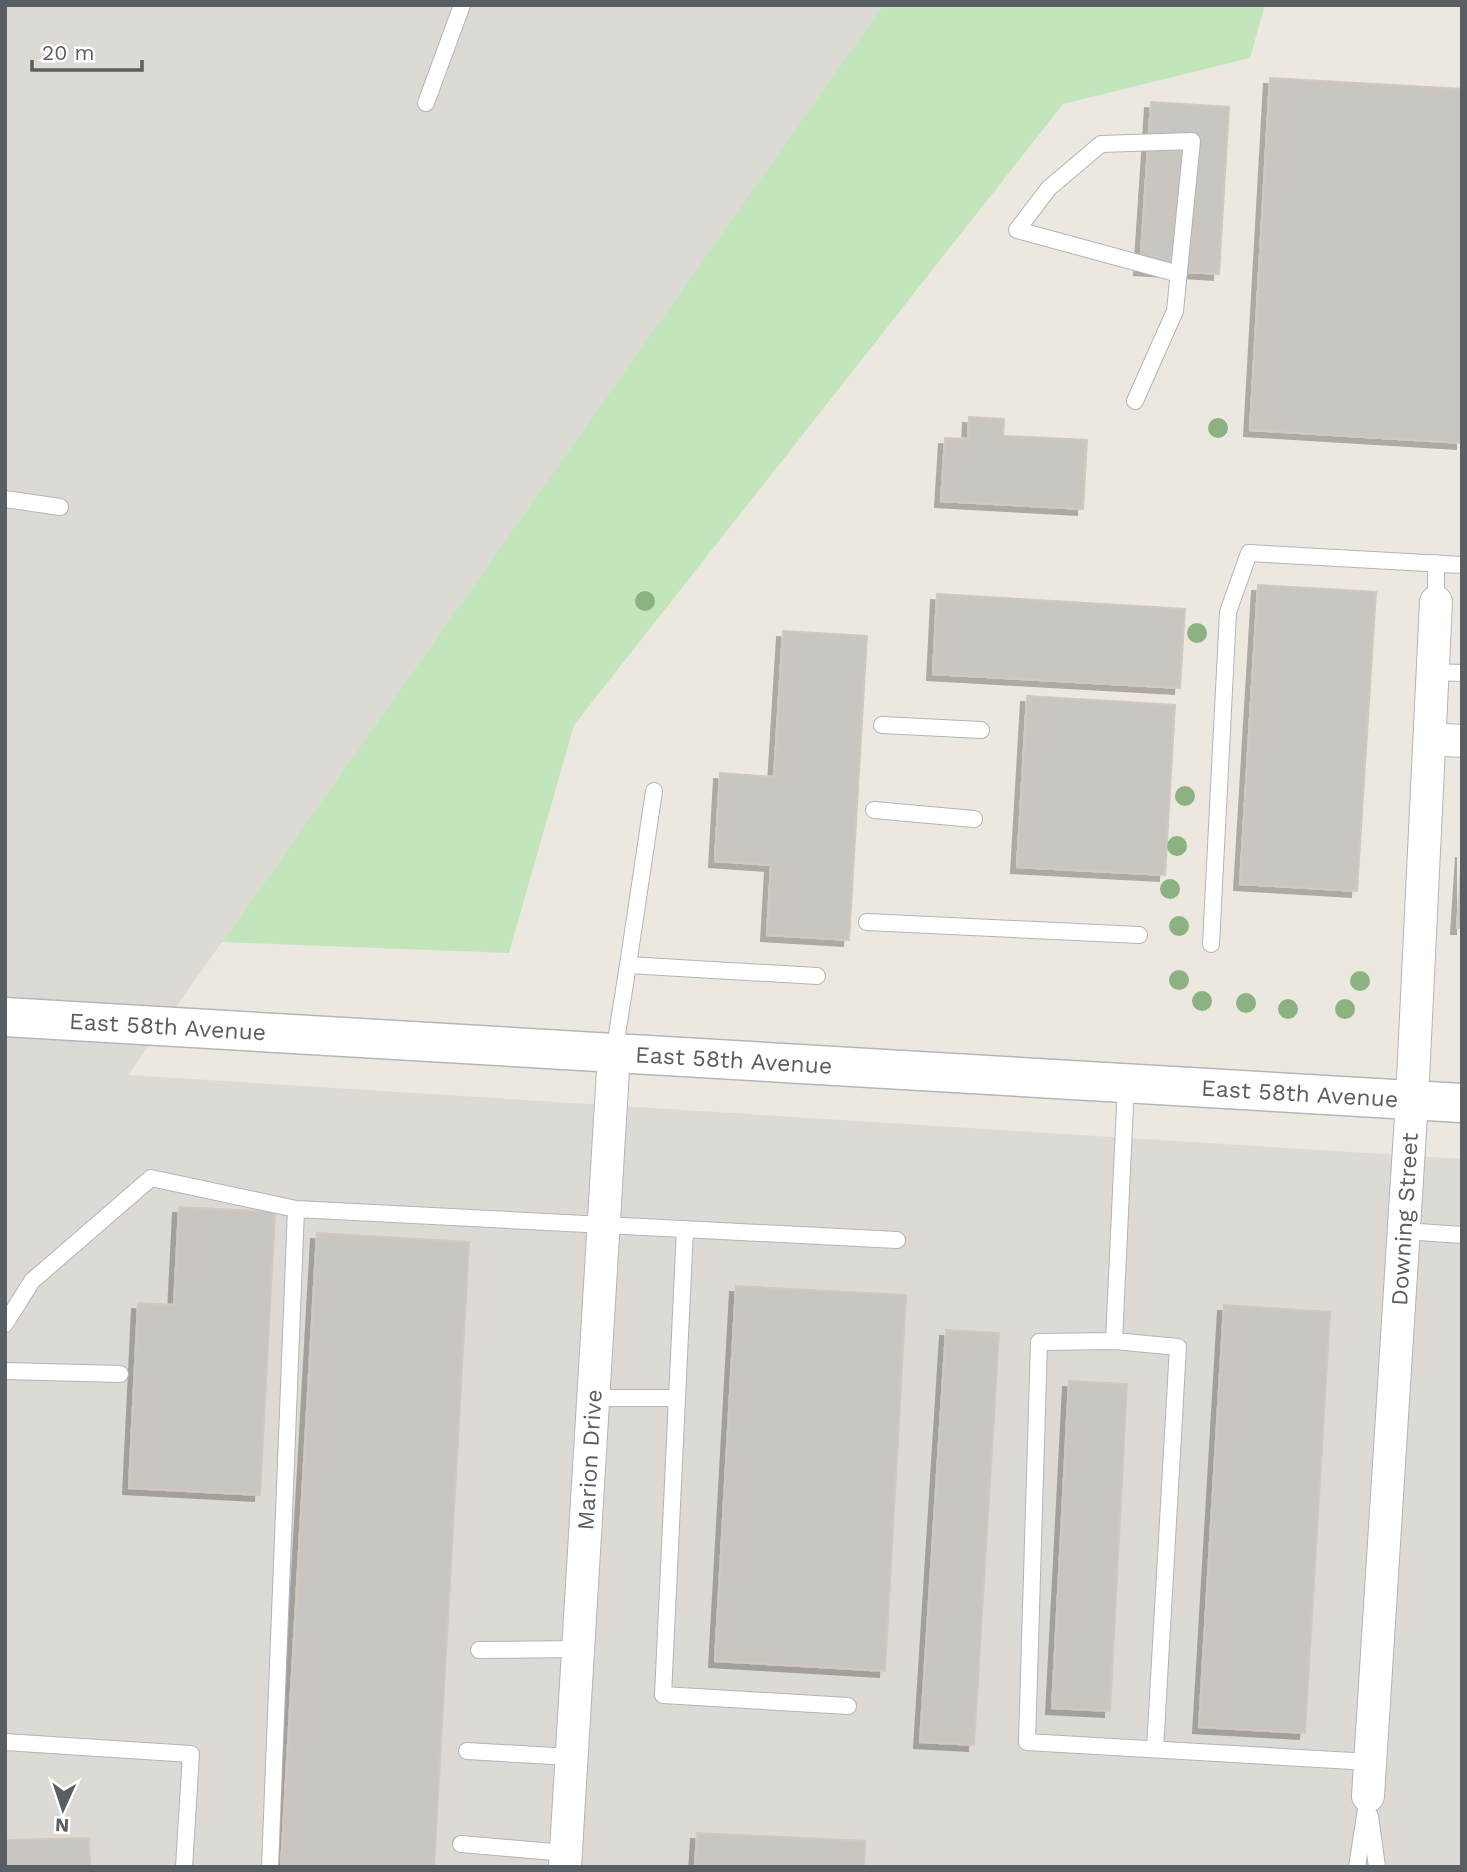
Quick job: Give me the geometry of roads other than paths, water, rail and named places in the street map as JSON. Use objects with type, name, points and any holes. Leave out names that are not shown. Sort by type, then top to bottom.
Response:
[{"type":"main road","name":"East 58th Avenue","points":[[5,1017],[1462,1103]]},
{"type":"street","name":"Downing Street","points":[[1368,1796],[1412,1100],[1430,739],[1447,672],[1436,602]]},
{"type":"street","points":[[1430,739],[1462,741]]},
{"type":"street","name":"Marion Drive","points":[[565,1860],[614,1053]]},
{"type":"lane","points":[[426,103],[463,5]]},
{"type":"lane","points":[[1135,401],[1175,311],[1179,274],[1192,141],[1101,144],[1049,188],[1017,230],[1179,274]]},
{"type":"lane","points":[[5,499],[60,507]]},
{"type":"lane","points":[[1211,944],[1228,612],[1249,553],[1462,565]]},
{"type":"lane","points":[[1436,563],[1436,602]]},
{"type":"lane","points":[[882,725],[981,730]]},
{"type":"lane","points":[[614,1053],[654,791]]},
{"type":"lane","points":[[874,810],[974,819]]},
{"type":"lane","points":[[867,922],[1139,934]]},
{"type":"lane","points":[[628,965],[817,976]]},
{"type":"lane","points":[[1114,1341],[1126,1083]]},
{"type":"lane","points":[[5,1324],[32,1281],[150,1178],[296,1209],[897,1240]]},
{"type":"lane","points":[[270,1867],[296,1209]]},
{"type":"lane","points":[[685,1229],[663,1695],[848,1706]]},
{"type":"lane","points":[[1404,1231],[1462,1235]]},
{"type":"lane","points":[[1154,1749],[1178,1347],[1114,1341],[1039,1342],[1027,1742],[1370,1762]]},
{"type":"lane","points":[[5,1371],[120,1374]]},
{"type":"lane","points":[[593,1398],[677,1398]]},
{"type":"lane","points":[[479,1650],[578,1649]]},
{"type":"lane","points":[[5,1742],[191,1754],[184,1867]]},
{"type":"lane","points":[[467,1751],[571,1756]]},
{"type":"lane","points":[[1357,1867],[1368,1796]]},
{"type":"lane","points":[[1368,1796],[1377,1867]]},
{"type":"lane","points":[[461,1844],[565,1860]]}]
